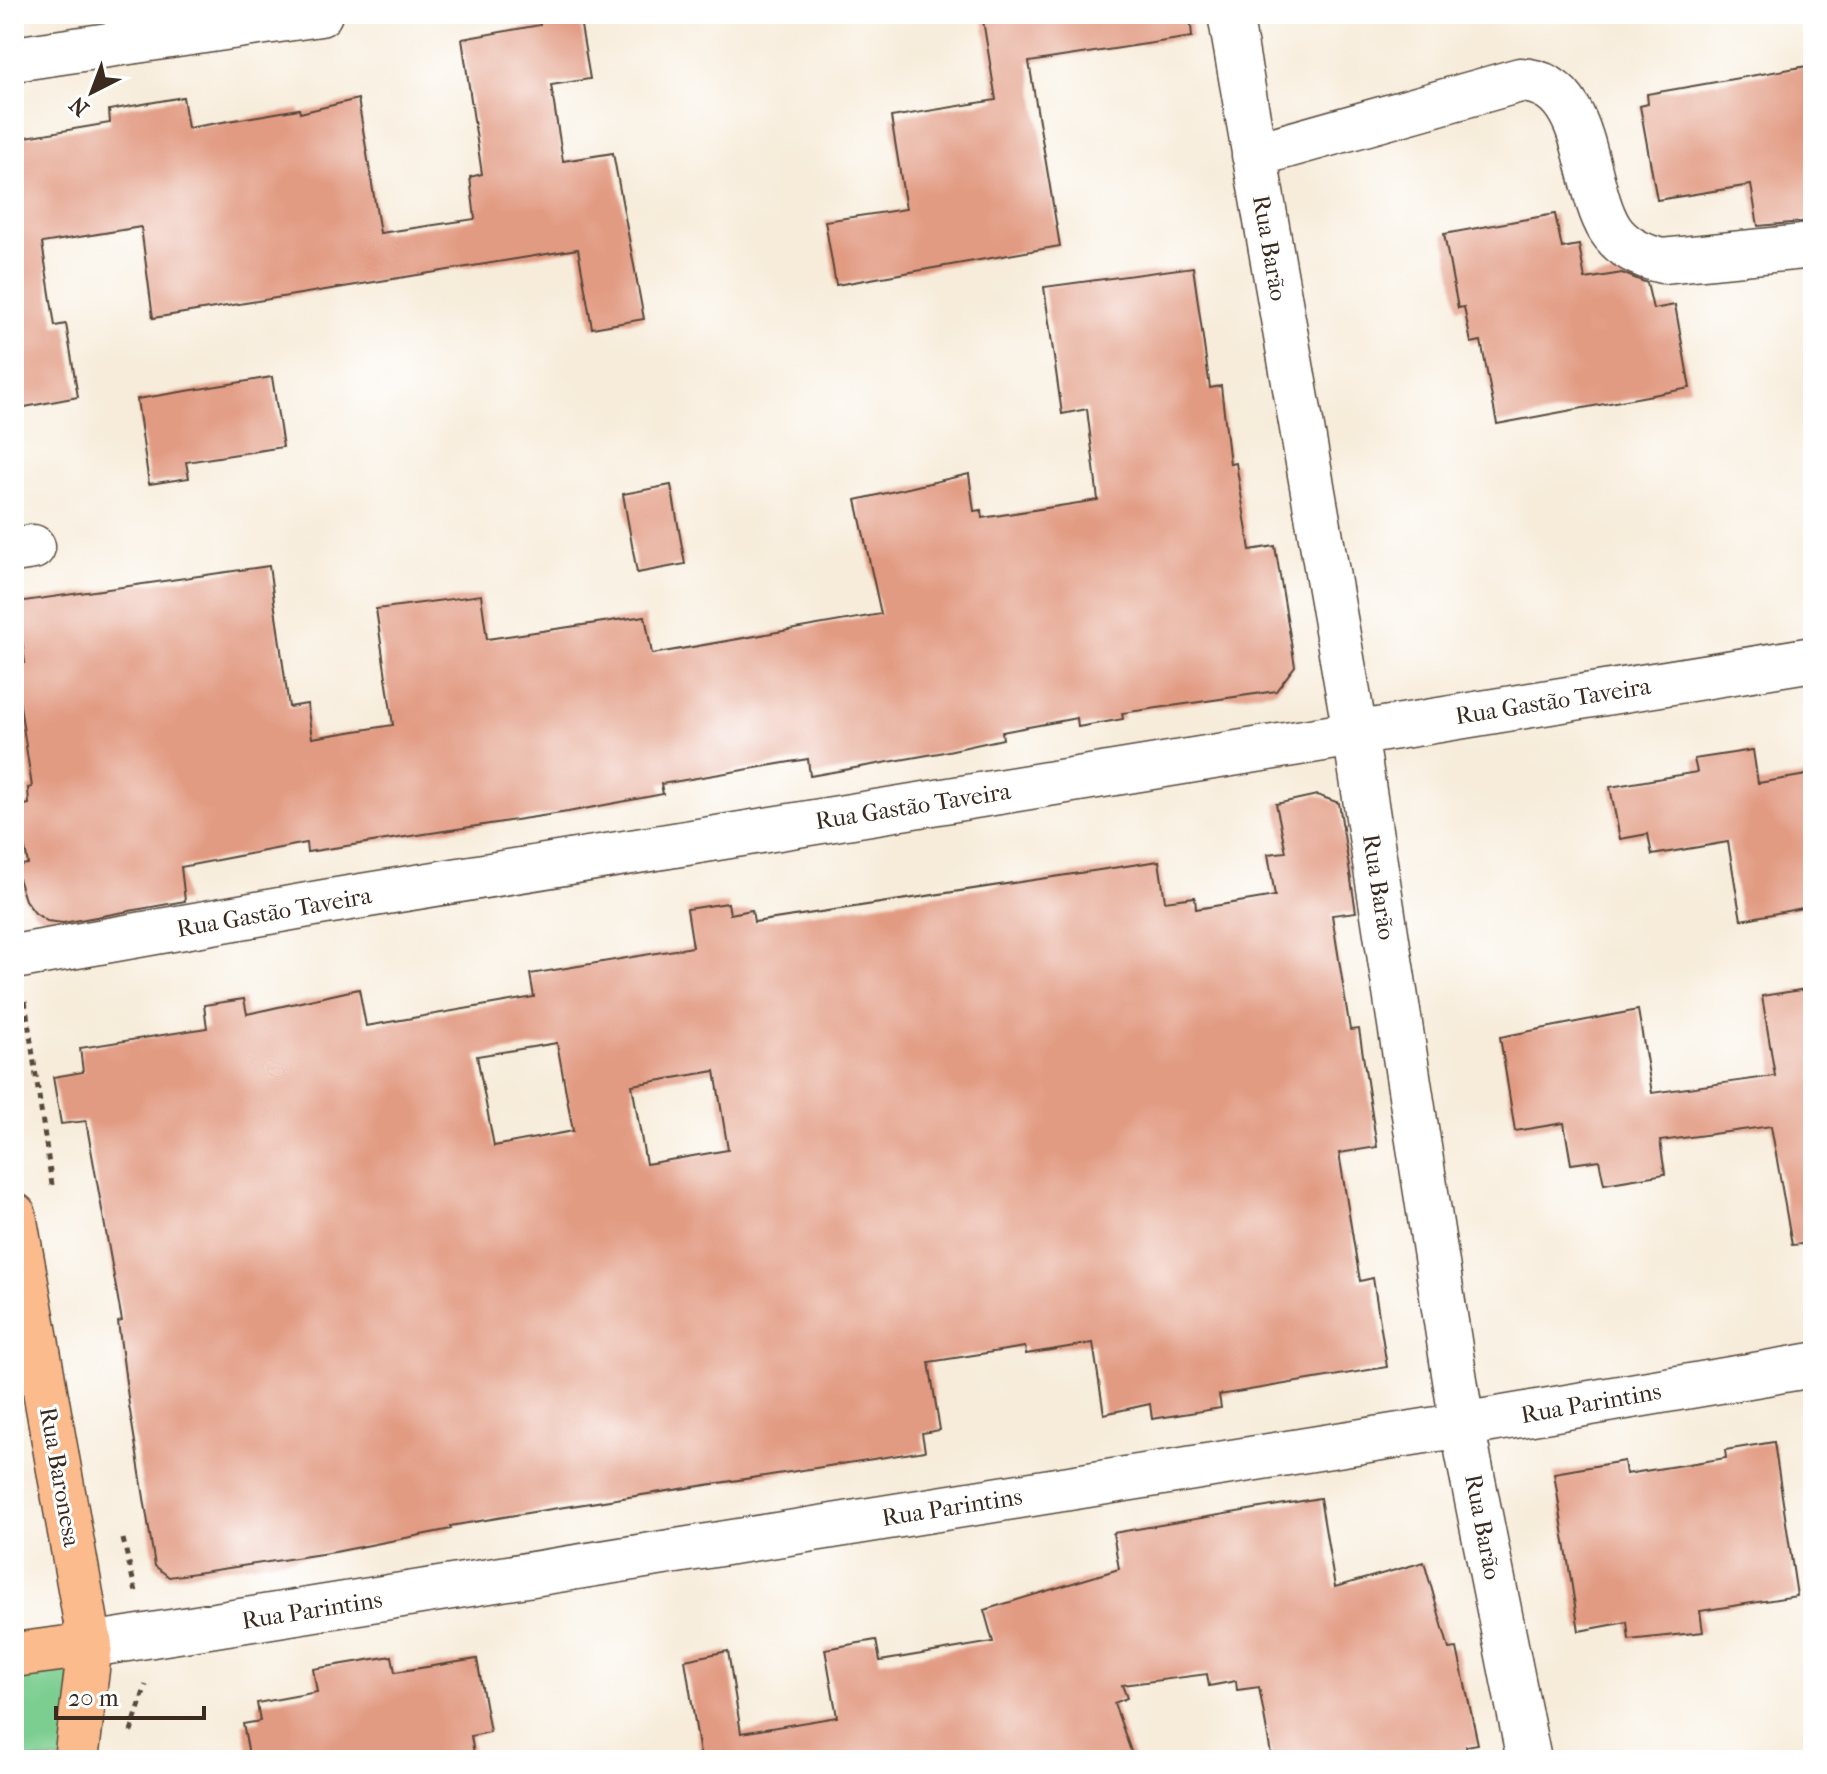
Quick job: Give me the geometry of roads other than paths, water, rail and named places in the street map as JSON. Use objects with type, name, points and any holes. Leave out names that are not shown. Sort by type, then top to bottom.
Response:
[{"type":"main road","name":"Rua Baronesa","points":[[14,1215],[90,1645],[76,1760]]},
{"type":"main road","points":[[14,1655],[90,1645]]},
{"type":"street","points":[[14,59],[320,14]]},
{"type":"street","name":"Rua Barão","points":[[1230,14],[1355,733],[1462,1425],[1529,1760]]},
{"type":"street","points":[[1254,155],[1520,80],[1533,81],[1547,85],[1567,102],[1610,230],[1639,255],[1662,261],[1813,246]]},
{"type":"street","name":"Rua Gastão Taveira","points":[[14,957],[325,902],[1813,659]]},
{"type":"street","name":"Rua Parintins","points":[[90,1645],[1462,1425],[1813,1365]]}]
